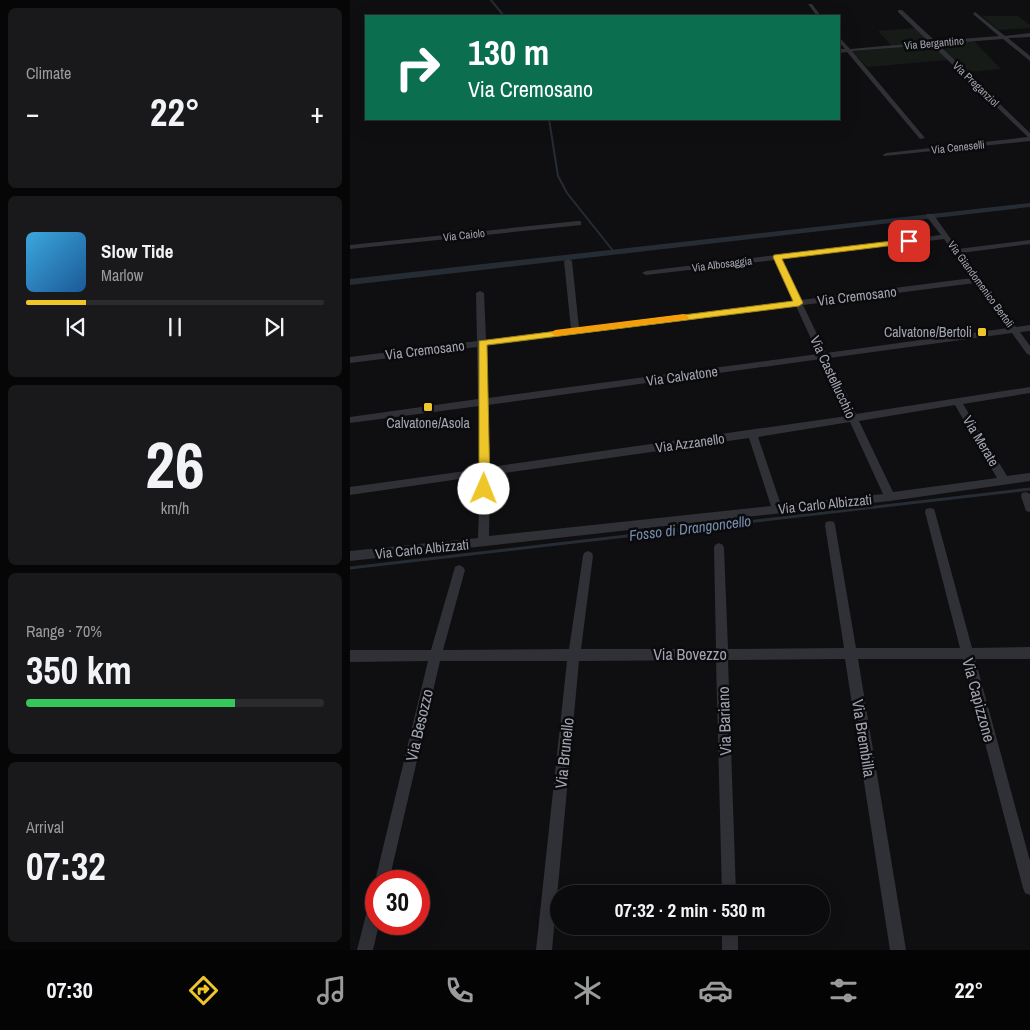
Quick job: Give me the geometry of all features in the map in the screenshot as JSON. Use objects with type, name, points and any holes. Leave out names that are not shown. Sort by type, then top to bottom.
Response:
[{"type":"street","points":[[810,5],[818,15]]},
{"type":"street","name":"Via Preganziol","points":[[900,11],[1030,137]]},
{"type":"street","points":[[975,13],[1030,59]]},
{"type":"street","name":"Via Bergantino","points":[[840,51],[1030,35]]},
{"type":"street","points":[[840,40],[922,138]]},
{"type":"street","name":"Via Ceneselli","points":[[886,155],[1030,137]]},
{"type":"street","name":"Via Giandomenico Bertoli","points":[[930,216],[1030,352]]},
{"type":"street","name":"Via Caiolo","points":[[350,247],[578,222]]},
{"type":"street","name":"Via Albosaggia","points":[[646,273],[946,237]]},
{"type":"street","points":[[957,251],[1030,242]]},
{"type":"street","name":"Via Castellucchio","points":[[777,257],[890,497]]},
{"type":"street","points":[[568,261],[575,331]]},
{"type":"street","name":"Via Cremosano","points":[[350,360],[977,280]]},
{"type":"street","points":[[480,294],[485,472],[483,542]]},
{"type":"street","name":"Via Calvatone","points":[[350,420],[1030,328]]},
{"type":"street","name":"Via Azzanello","points":[[350,491],[752,434],[1030,390]]},
{"type":"street","name":"Via Merate","points":[[957,401],[1004,480]]},
{"type":"street","points":[[752,434],[778,510]]},
{"type":"street","name":"Via Carlo Albizzati","points":[[350,556],[890,497],[1030,477]]},
{"type":"street","points":[[1026,496],[1030,508]]},
{"type":"street","name":"Via Capizzone","points":[[930,512],[1030,888]]},
{"type":"street","name":"Via Brembilla","points":[[830,525],[898,950]]},
{"type":"street","name":"Via Bariano","points":[[719,548],[729,885]]},
{"type":"street","name":"Via Brunello","points":[[544,950],[574,655],[588,556]]},
{"type":"street","name":"Via Besozzo","points":[[385,870],[436,654],[459,570]]},
{"type":"street","name":"Via Bovezzo","points":[[350,656],[436,654],[1030,653]]},
{"type":"street","points":[[365,950],[369,935]]},
{"type":"street","points":[[730,935],[730,950]]},
{"type":"shaded area","points":[[982,16],[1018,16],[1030,25],[1030,28],[999,30]]},
{"type":"shaded area","points":[[916,28],[929,42],[891,45],[878,31]]},
{"type":"shaded area","points":[[974,41],[1001,69],[967,72],[938,44]]},
{"type":"shaded area","points":[[933,45],[948,60],[867,67],[852,51]]},
{"type":"waterway","points":[[491,0],[503,15]]},
{"type":"waterway","points":[[549,120],[558,176],[567,193],[614,252]]},
{"type":"waterway","points":[[350,282],[1030,205]]},
{"type":"waterway","name":"Fosso di Drangoncello","points":[[350,568],[1030,489]]},
{"type":"slow traffic","points":[[555,333],[684,317]]},
{"type":"place","name":"Calvatone/Bertoli","points":[[982,332]]},
{"type":"place","name":"Calvatone/Asola","points":[[428,407]]},
{"type":"route","points":[[484,489],[482,343],[799,303],[777,257],[909,241]]}]
